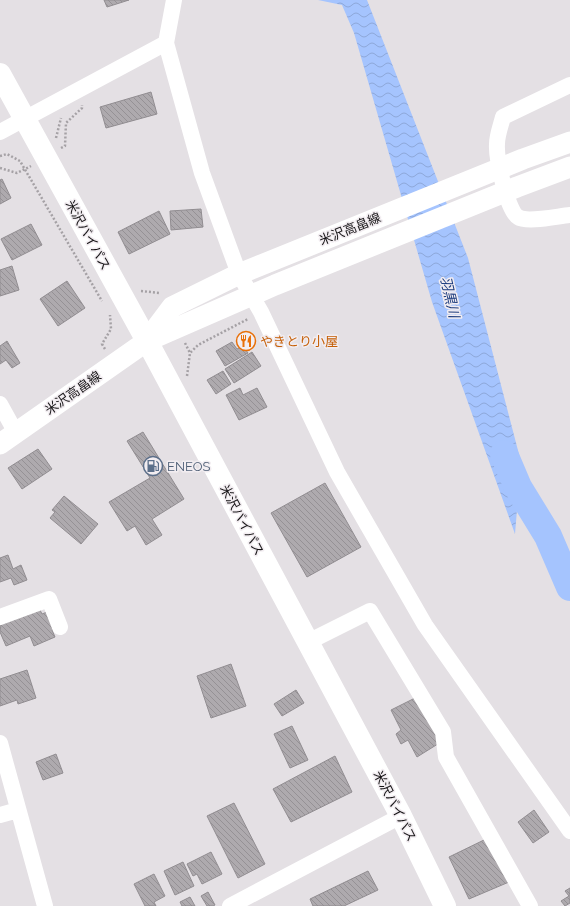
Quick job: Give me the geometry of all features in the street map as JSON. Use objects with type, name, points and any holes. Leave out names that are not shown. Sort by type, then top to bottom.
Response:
[{"type":"highway","name":"米沢バイパス","points":[[0,74],[147,341],[308,642],[401,816],[445,906]]},
{"type":"main road","name":"米沢高畠線","points":[[147,341],[172,307],[239,274],[570,142]]},
{"type":"main road","name":"米沢高畠線","points":[[8,439],[147,341],[256,304],[275,285],[517,186],[570,167]]},
{"type":"street","points":[[174,0],[166,43],[202,173],[239,274],[256,304],[337,472],[425,625],[570,831]]},
{"type":"street","points":[[0,132],[166,43]]},
{"type":"street","points":[[570,85],[503,117],[496,144],[502,180],[513,213],[518,218],[526,219],[570,215]]},
{"type":"street","points":[[0,404],[8,439]]},
{"type":"street","points":[[0,617],[49,599],[60,627]]},
{"type":"street","points":[[308,642],[370,611],[444,732],[446,757],[530,906]]},
{"type":"street","points":[[0,742],[45,906]]},
{"type":"street","points":[[0,815],[18,810]]},
{"type":"street","points":[[230,906],[401,816]]},
{"type":"path","points":[[65,146],[66,122],[82,108],[82,103],[76,107]]},
{"type":"path","points":[[64,151],[56,137],[60,118],[66,115]]},
{"type":"path","points":[[0,156],[7,154],[20,161],[103,302]]},
{"type":"path","points":[[0,168],[17,173]]},
{"type":"path","points":[[137,291],[160,293]]},
{"type":"path","points":[[187,382],[190,353],[198,345],[256,304]]},
{"type":"path","points":[[102,344],[111,329],[110,316],[106,309]]},
{"type":"water","points":[[318,0],[367,0],[468,258],[521,462],[515,534],[432,302],[354,33],[342,5]]},
{"type":"building","points":[[104,0],[129,0],[107,7]]},
{"type":"building","points":[[151,92],[157,114],[106,128],[100,107]]},
{"type":"building","points":[[2,179],[11,198],[0,204],[0,180]]},
{"type":"building","points":[[201,209],[203,227],[171,230],[170,211]]},
{"type":"building","points":[[159,211],[170,234],[129,254],[118,232]]},
{"type":"building","points":[[31,224],[42,245],[12,260],[1,239]]},
{"type":"building","points":[[12,266],[19,290],[0,296],[0,270]]},
{"type":"building","points":[[67,281],[85,308],[58,326],[40,299]]},
{"type":"building","points":[[7,341],[20,363],[12,368],[6,360],[0,364],[0,346]]},
{"type":"building","points":[[232,342],[237,349],[243,346],[248,353],[225,366],[216,351]]},
{"type":"building","points":[[252,352],[261,366],[234,383],[225,369]]},
{"type":"building","points":[[223,371],[231,384],[216,394],[207,380]]},
{"type":"building","points":[[240,388],[243,395],[257,388],[267,407],[239,420],[226,395]]},
{"type":"building","points":[[143,432],[184,499],[152,519],[162,535],[146,545],[135,526],[127,531],[109,502],[150,478],[127,441]]},
{"type":"building","points":[[38,449],[52,469],[22,489],[8,468]]},
{"type":"building","points":[[325,483],[361,547],[307,577],[271,513]]},
{"type":"building","points":[[64,496],[98,524],[81,544],[50,518],[55,512],[52,510]]},
{"type":"building","points":[[8,555],[13,569],[21,565],[27,580],[14,585],[11,578],[0,582],[0,558]]},
{"type":"building","points":[[40,610],[42,614],[47,612],[54,629],[52,630],[55,637],[34,646],[30,636],[6,646],[0,632],[1,624]]},
{"type":"building","points":[[231,664],[246,706],[211,718],[197,676]]},
{"type":"building","points":[[27,670],[36,698],[18,704],[17,700],[0,706],[0,679]]},
{"type":"building","points":[[296,690],[304,703],[282,716],[274,704]]},
{"type":"building","points":[[417,697],[441,742],[417,757],[408,740],[401,744],[396,734],[401,730],[391,710]]},
{"type":"building","points":[[292,726],[308,760],[290,768],[274,734]]},
{"type":"building","points":[[56,754],[63,773],[43,780],[36,762]]},
{"type":"building","points":[[335,756],[352,792],[291,822],[273,789]]},
{"type":"building","points":[[234,803],[265,864],[238,878],[207,816]]},
{"type":"building","points":[[534,810],[549,832],[533,843],[518,822]]},
{"type":"building","points":[[486,839],[509,882],[469,899],[449,857]]},
{"type":"building","points":[[211,852],[222,874],[202,884],[197,874],[193,876],[187,864]]},
{"type":"building","points":[[183,862],[194,886],[175,895],[164,871]]},
{"type":"building","points":[[368,871],[378,890],[344,906],[313,906],[310,899]]},
{"type":"building","points":[[154,874],[165,896],[154,902],[156,906],[145,906],[134,884]]},
{"type":"building","points":[[570,888],[570,903],[565,906],[561,901],[569,896],[565,891]]},
{"type":"building","points":[[208,892],[215,905],[213,906],[207,906],[201,896]]},
{"type":"building","points":[[190,897],[195,906],[182,906],[180,902]]},
{"type":"waterway","name":"羽黒川","points":[[504,454],[518,487],[548,536],[570,587]]},
{"type":"place","name":"やきとり小屋","points":[[246,341]]},
{"type":"place","name":"ENEOS","points":[[153,466]]}]
